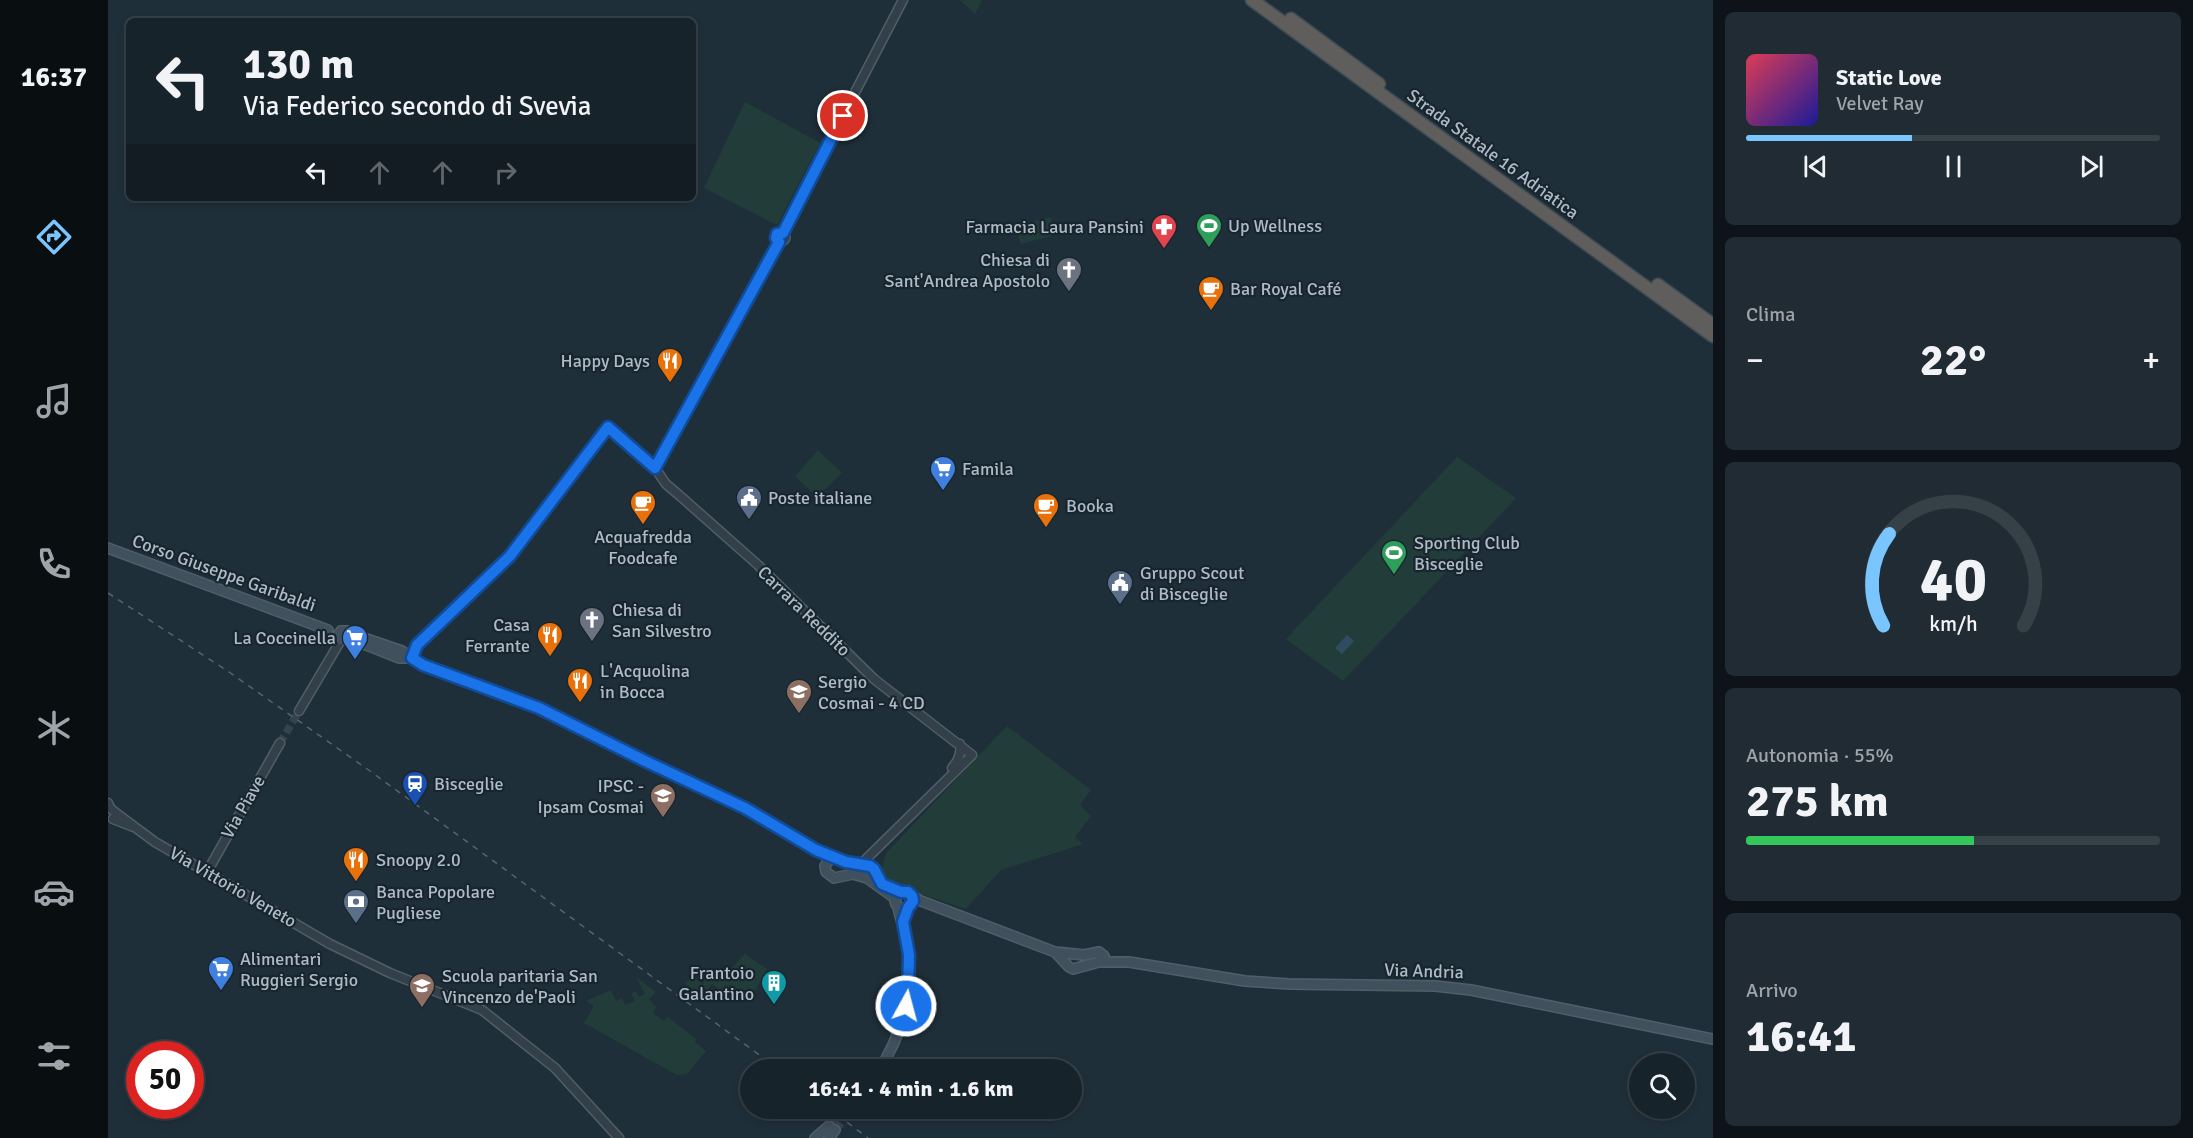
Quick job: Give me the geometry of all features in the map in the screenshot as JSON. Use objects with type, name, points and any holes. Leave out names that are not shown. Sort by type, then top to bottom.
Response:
[{"type":"highway","name":"Strada Statale 16 Adriatica","points":[[1252,0],[1713,336]]},
{"type":"highway","name":"Strada Statale 16 Adriatica","points":[[1265,0],[1507,179],[1713,325]]},
{"type":"main road","name":"Corso Giuseppe Garibaldi","points":[[108,548],[399,658],[412,658],[423,665],[531,705],[745,808],[816,850],[835,858],[870,866],[871,873]]},
{"type":"main road","points":[[816,850],[826,872],[834,878],[871,873],[907,901],[1055,952],[1100,955]]},
{"type":"main road","points":[[825,866],[828,861],[835,858]]},
{"type":"main road","points":[[885,1059],[895,1042],[908,990],[909,955],[903,922],[907,901]]},
{"type":"main road","points":[[1055,952],[1070,968],[1076,968],[1100,955]]},
{"type":"main road","points":[[1066,962],[1066,957],[1071,953]]},
{"type":"main road","name":"Via Andria","points":[[1100,955],[1205,976],[1256,982],[1435,986],[1470,990],[1713,1039]]},
{"type":"main road","points":[[815,1138],[831,1132]]},
{"type":"street","points":[[655,468],[781,237],[902,1]]},
{"type":"street","name":"Carrara Reddito","points":[[412,658],[417,645],[510,556],[608,427],[655,468],[666,484],[758,565],[874,679],[972,755],[930,797]]},
{"type":"street","points":[[299,711],[344,636]]},
{"type":"street","name":"Via Piave","points":[[207,872],[280,743]]},
{"type":"street","points":[[860,865],[930,797],[934,786],[957,762],[962,750],[960,744]]},
{"type":"street","points":[[108,803],[112,817]]},
{"type":"street","name":"Via Vittorio Veneto","points":[[112,817],[136,828],[330,944],[390,974],[482,1010],[555,1068],[619,1138]]},
{"type":"street","points":[[871,873],[881,847]]},
{"type":"green space","points":[[960,0],[982,0],[975,14]]},
{"type":"green space","points":[[745,102],[820,143],[777,225],[704,188]]},
{"type":"green space","points":[[1051,217],[1055,235],[1021,244],[1015,226]]},
{"type":"green space","points":[[818,450],[842,473],[817,497],[795,476]]},
{"type":"green space","name":"Sporting Club Bisceglie","points":[[1457,457],[1516,498],[1343,681],[1286,639]]},
{"type":"green space","points":[[1007,726],[1091,790],[1080,805],[1091,816],[1075,837],[1083,844],[1001,870],[966,909],[885,882],[882,869],[886,853]]},
{"type":"green space","points":[[745,954],[767,969],[756,989],[741,997],[735,994],[729,1001],[726,998],[723,1001],[714,995],[718,988],[712,984],[704,995],[685,984],[691,976],[703,984],[705,980],[700,977],[708,967],[719,974],[723,971],[727,973]]},
{"type":"green space","points":[[636,977],[656,992],[649,999],[656,1007],[653,1013],[664,1021],[668,1017],[696,1039],[695,1042],[706,1051],[687,1074],[677,1075],[584,1023],[594,1006],[586,1001],[611,990],[616,1001],[622,998],[625,1005],[635,1001],[631,994],[636,991],[639,997],[645,994]]},
{"type":"water","points":[[1347,635],[1354,641],[1342,654],[1335,648]]},
{"type":"tunnel","points":[[280,743],[299,711]]},
{"type":"tunnel","points":[[829,1126],[834,1119]]},
{"type":"tunnel","points":[[835,1130],[843,1119]]},
{"type":"railway","points":[[108,593],[229,672],[370,771],[765,1059]]},
{"type":"railway","points":[[843,1119],[868,1138]]},
{"type":"place","name":"Up Wellness","points":[[1209,249]]},
{"type":"place","name":"Farmacia Laura Pansini","points":[[1164,250]]},
{"type":"place","name":"Chiesa di Sant'Andrea Apostolo","points":[[1069,293]]},
{"type":"place","name":"Bar Royal Café","points":[[1211,312]]},
{"type":"place","name":"Happy Days","points":[[670,384]]},
{"type":"place","name":"Famila","points":[[943,492]]},
{"type":"place","name":"Poste italiane","points":[[749,521]]},
{"type":"place","name":"Acquafredda Foodcafe","points":[[643,526]]},
{"type":"place","name":"Booka","points":[[1046,529]]},
{"type":"place","name":"Sporting Club Bisceglie","points":[[1394,576]]},
{"type":"place","name":"Gruppo Scout di Bisceglie","points":[[1120,606]]},
{"type":"place","name":"Chiesa di San Silvestro","points":[[592,643]]},
{"type":"place","name":"Casa Ferrante","points":[[550,658]]},
{"type":"place","name":"La Coccinella","points":[[355,661]]},
{"type":"place","name":"L'Acquolina in Bocca","points":[[580,704]]},
{"type":"place","name":"Sergio Cosmai - 4 CD","points":[[799,715]]},
{"type":"place","name":"Bisceglie","points":[[415,807]]},
{"type":"place","name":"IPSC - Ipsam Cosmai","points":[[663,819]]},
{"type":"place","name":"Snoopy 2.0","points":[[356,883]]},
{"type":"place","name":"Banca Popolare Pugliese","points":[[356,925]]},
{"type":"place","name":"Alimentari Ruggieri Sergio","points":[[221,992]]},
{"type":"place","name":"Frantoio Galantino","points":[[774,1006]]},
{"type":"place","name":"Scuola paritaria San Vincenzo de'Paoli","points":[[422,1009]]},
{"type":"route","points":[[843,116],[783,233],[777,234],[776,238],[779,242],[655,468],[608,427],[510,556],[417,645],[412,658],[423,665],[539,708],[759,815],[816,850],[856,865],[870,866],[882,884],[901,892],[908,892],[913,901],[903,922],[909,955],[906,1006]]}]
